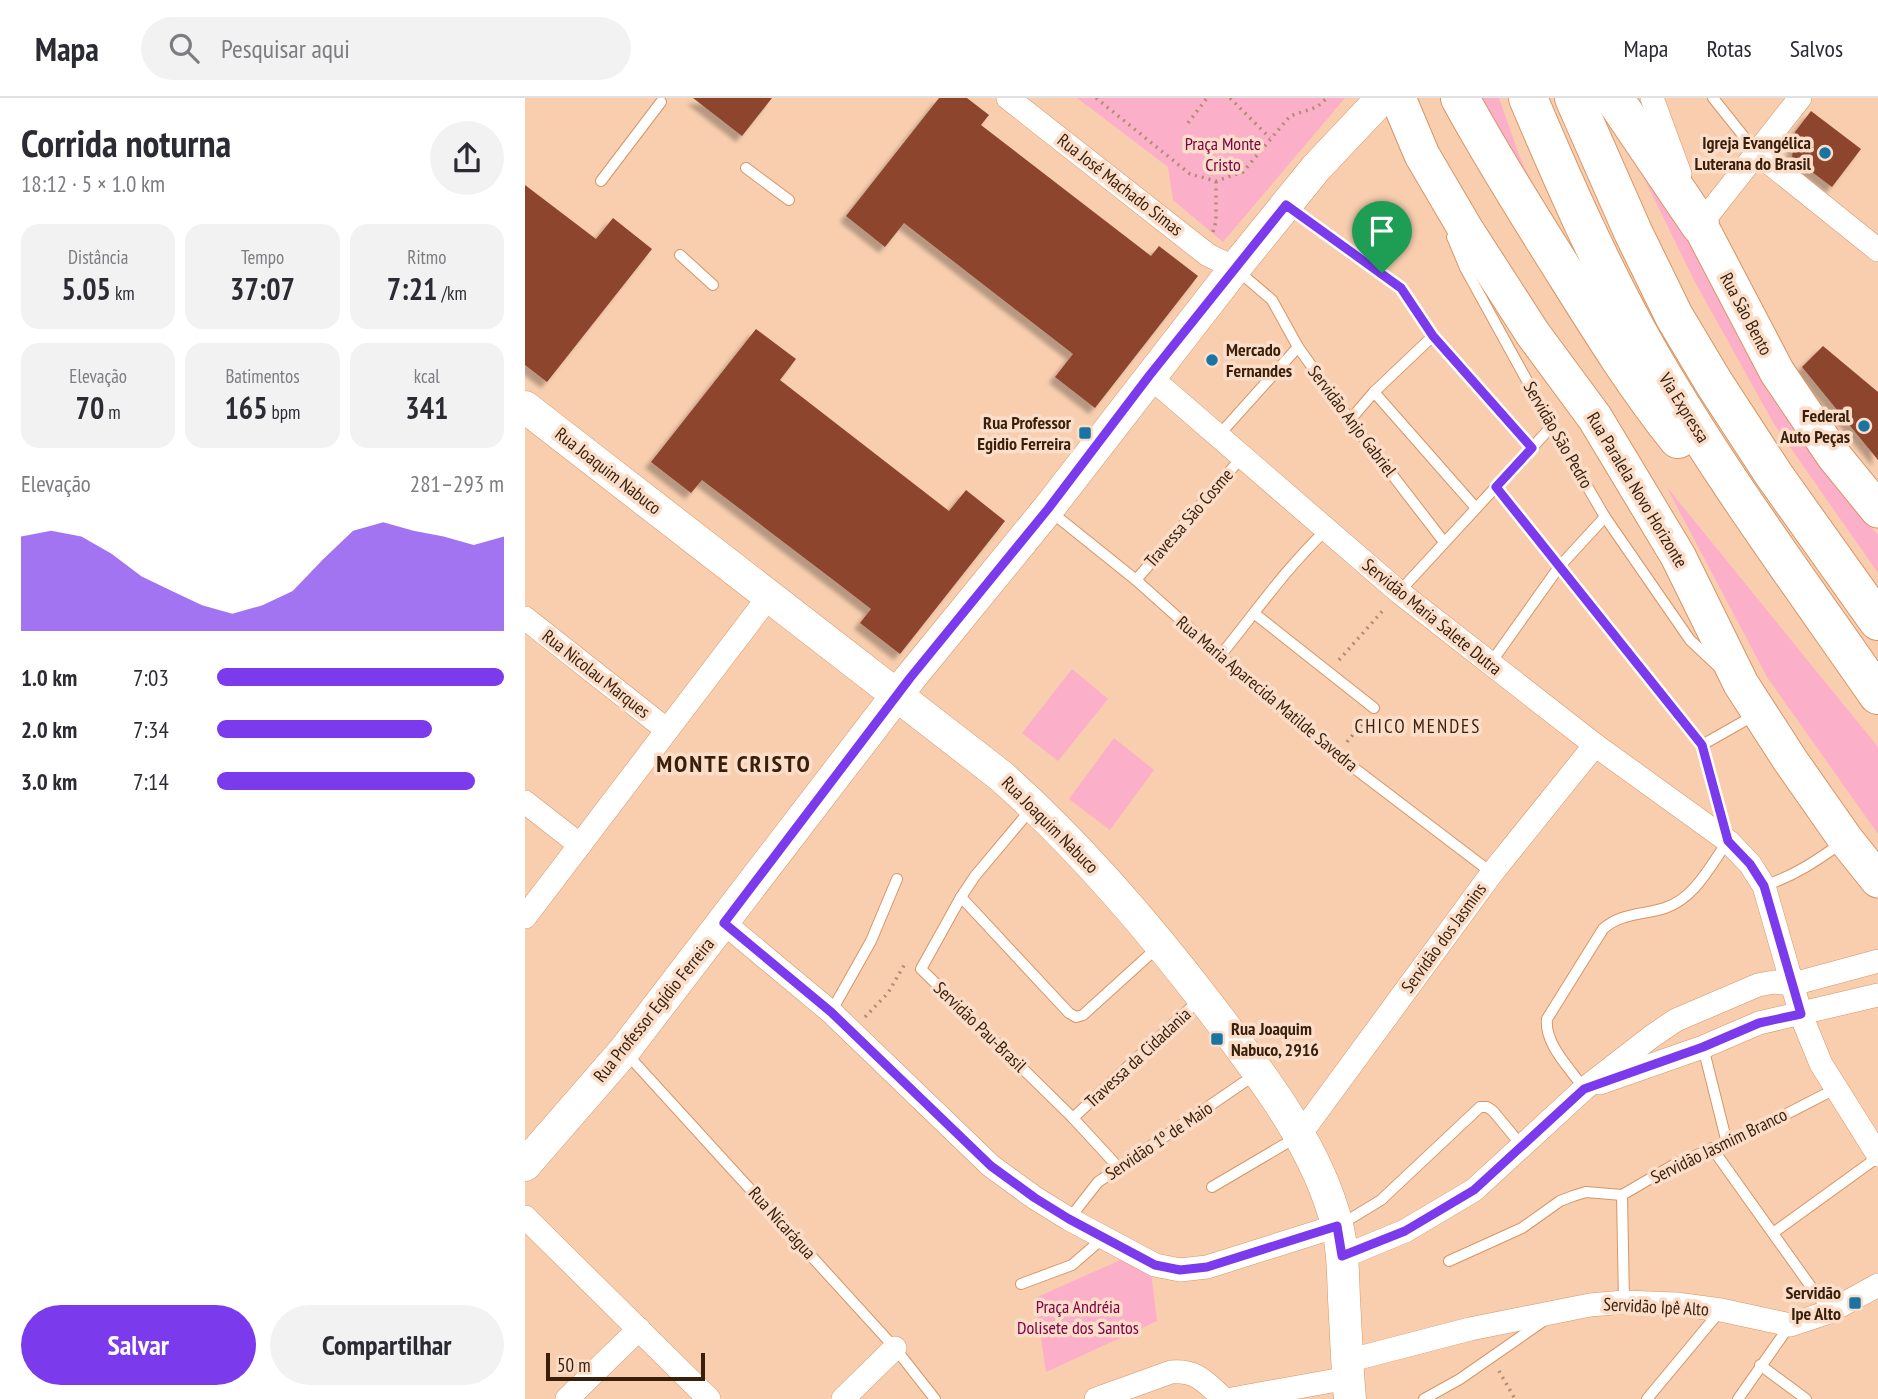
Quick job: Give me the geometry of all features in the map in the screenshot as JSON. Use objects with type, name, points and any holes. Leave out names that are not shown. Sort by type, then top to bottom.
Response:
[{"type":"highway","points":[[1460,98],[1493,159],[1644,397],[1696,461],[1753,516]]},
{"type":"highway","name":"Via Expressa","points":[[1528,98],[1579,215],[1646,347],[1753,516],[1878,695]]},
{"type":"highway","points":[[1574,98],[1633,232],[1681,327],[1714,383],[1775,475],[1878,621]]},
{"type":"highway","points":[[1614,98],[1700,226]]},
{"type":"main road","name":"Rua Paralela Novo Horizonte","points":[[1398,98],[1422,155],[1495,275],[1595,418],[1678,556],[1750,699],[1846,840],[1878,880]]},
{"type":"main road","name":"Rua São Bento","points":[[1700,226],[1777,372],[1834,456],[1878,510]]},
{"type":"street","name":"Rua José Machado Simas","points":[[1008,98],[1208,254],[1235,268]]},
{"type":"street","name":"Rua Professor Egídio Ferreira","points":[[525,1165],[624,1051],[898,694],[1048,509],[1235,268],[1316,168],[1382,98]]},
{"type":"street","name":"Rua São Bento","points":[[1651,98],[1700,226]]},
{"type":"street","points":[[1700,226],[1800,98]]},
{"type":"street","points":[[1757,153],[1878,250]]},
{"type":"street","name":"Servidão Maria Salete Dutra","points":[[1149,376],[1398,592],[1595,745],[1728,841],[1750,864],[1764,886],[1801,1014],[1821,1064],[1878,1156]]},
{"type":"street","name":"Rua Joaquim Nabuco","points":[[525,407],[1001,776],[1073,843],[1160,945],[1258,1073],[1299,1136],[1323,1183],[1337,1226],[1342,1256],[1348,1379]]},
{"type":"street","points":[[525,917],[770,595]]},
{"type":"street","name":"Rua Nicolau Marques","points":[[525,618],[667,730]]},
{"type":"street","name":"Servidão dos Jasmins","points":[[1299,1136],[1492,873],[1595,745]]},
{"type":"street","points":[[525,802],[580,845]]},
{"type":"street","points":[[724,923],[852,1031],[991,1166],[1035,1198],[1102,1239],[1155,1265],[1180,1270],[1207,1267],[1337,1226]]},
{"type":"street","points":[[1342,1256],[1405,1231],[1457,1202],[1494,1173],[1584,1089],[1676,1020],[1758,985],[1774,982],[1793,984],[1878,961]]},
{"type":"street","points":[[1584,1089],[1703,1047],[1759,1023],[1878,995]]},
{"type":"street","points":[[525,1217],[709,1399]]},
{"type":"street","name":"Servidão Ipê Alto","points":[[1232,1399],[1348,1379],[1470,1329],[1559,1310],[1623,1302],[1676,1304],[1790,1325],[1829,1312],[1878,1285]]},
{"type":"street","points":[[567,1399],[639,1329]]},
{"type":"street","points":[[843,1399],[895,1348]]},
{"type":"street","points":[[1096,1399],[1123,1395],[1171,1371],[1196,1374],[1224,1399]]},
{"type":"lane","points":[[1713,98],[1757,153]]},
{"type":"lane","points":[[601,181],[661,102]]},
{"type":"lane","name":"Servidão São Pedro","points":[[1422,155],[1465,268],[1605,517],[1690,640],[1750,699]]},
{"type":"lane","points":[[746,168],[789,200]]},
{"type":"lane","name":"Servidão São Pedro","points":[[1286,205],[1401,288],[1433,336],[1532,448]]},
{"type":"lane","points":[[680,255],[713,285]]},
{"type":"lane","name":"Servidão Anjo Gabriel","points":[[1235,268],[1272,300],[1298,347],[1350,420],[1444,542]]},
{"type":"lane","points":[[1350,420],[1433,336]]},
{"type":"lane","points":[[1219,435],[1298,347]]},
{"type":"lane","points":[[1374,393],[1476,508]]},
{"type":"lane","points":[[1398,592],[1552,426]]},
{"type":"lane","name":"Travessa São Cosme","points":[[1136,580],[1243,457]]},
{"type":"lane","points":[[1496,487],[1702,745],[1728,841],[1692,893],[1666,908],[1611,921],[1603,929],[1547,1019],[1546,1029],[1550,1040],[1584,1089]]},
{"type":"lane","name":"Rua Maria Aparecida Matilde Savedra","points":[[1048,509],[1136,580],[1220,656],[1337,755],[1492,873]]},
{"type":"lane","points":[[1490,664],[1559,567],[1605,517]]},
{"type":"lane","points":[[1220,656],[1297,559],[1326,530]]},
{"type":"lane","points":[[1255,614],[1374,708]]},
{"type":"lane","points":[[1702,745],[1750,699]]},
{"type":"lane","name":"Servidão Pau-Brasil","points":[[1035,806],[992,854],[961,897],[921,970],[1073,1118],[1119,1168]]},
{"type":"lane","points":[[1764,886],[1808,868],[1846,840]]},
{"type":"lane","points":[[831,1012],[871,941],[897,879]]},
{"type":"lane","points":[[961,897],[1069,1013],[1076,1017],[1083,1016],[1160,945]]},
{"type":"lane","name":"Travessa da Cidadania","points":[[1073,1118],[1202,997]]},
{"type":"lane","points":[[1703,1047],[1727,1143]]},
{"type":"lane","name":"Rua Nicarágua","points":[[624,1051],[895,1348],[935,1399]]},
{"type":"lane","name":"Servidão 1º de Maio","points":[[1069,1219],[1098,1182],[1258,1073]]},
{"type":"lane","name":"Servidão Jasmim Branco","points":[[1622,1195],[1677,1163],[1742,1137],[1835,1089]]},
{"type":"lane","points":[[1337,1226],[1353,1219],[1381,1200],[1481,1107],[1493,1111],[1522,1146]]},
{"type":"lane","points":[[1212,1187],[1299,1136]]},
{"type":"lane","points":[[1712,1148],[1829,1312]]},
{"type":"lane","points":[[1773,1233],[1878,1156]]},
{"type":"lane","points":[[1449,1261],[1522,1228],[1560,1201],[1573,1196],[1586,1192],[1622,1195],[1623,1302]]},
{"type":"lane","points":[[1021,1284],[1072,1265],[1102,1239]]},
{"type":"lane","points":[[1424,1399],[1460,1379],[1559,1310]]},
{"type":"lane","points":[[1647,1399],[1721,1311]]},
{"type":"lane","points":[[1738,1399],[1790,1325]]},
{"type":"lane","points":[[1761,1365],[1805,1399]]},
{"type":"path","points":[[1096,98],[1190,174],[1216,181],[1243,172],[1290,116],[1317,107],[1327,98]]},
{"type":"path","points":[[1188,123],[1207,98]]},
{"type":"path","points":[[1230,98],[1270,138]]},
{"type":"path","points":[[1216,181],[1216,221]]},
{"type":"path","points":[[1328,672],[1398,592]]},
{"type":"path","points":[[1337,755],[1374,708]]},
{"type":"path","points":[[852,1031],[888,993],[904,963],[909,960],[921,970]]},
{"type":"path","points":[[1492,1356],[1515,1399]]},
{"type":"green space","name":"Praça Monte Cristo","points":[[1077,98],[1345,98],[1223,242],[1173,200],[1168,167]]},
{"type":"green space","points":[[1469,98],[1499,98],[1519,155],[1544,210]]},
{"type":"green space","points":[[1626,141],[1697,256],[1767,391],[1838,490],[1878,535],[1878,573],[1774,424],[1695,282]]},
{"type":"green space","points":[[1666,486],[1878,747],[1878,834],[1767,677]]},
{"type":"green space","points":[[1072,669],[1108,699],[1058,761],[1022,733]]},
{"type":"green space","points":[[1114,738],[1154,770],[1110,830],[1069,799]]},
{"type":"green space","name":"Praça Andréia Dolisete dos Santos","points":[[1125,1258],[1151,1272],[1157,1321],[1046,1372],[1035,1298]]},
{"type":"building","points":[[693,98],[772,98],[742,136]]},
{"type":"building","points":[[939,98],[967,98],[989,115],[981,125],[1099,216],[1151,256],[1159,246],[1198,276],[1095,408],[1055,377],[1073,354],[904,223],[885,247],[846,216]]},
{"type":"building","name":"Igreja Evangélica Luterana do Brasil","points":[[1811,111],[1861,149],[1832,187],[1792,157],[1795,132]]},
{"type":"building","points":[[525,185],[596,239],[613,218],[652,249],[547,382],[525,365]]},
{"type":"building","points":[[756,329],[796,359],[780,380],[949,511],[966,490],[1005,521],[900,654],[860,623],[871,609],[836,582],[702,480],[691,493],[651,462]]},
{"type":"building","name":"Federal Auto Peças","points":[[1823,346],[1878,392],[1878,460],[1802,367]]},
{"type":"place","name":"Igreja Evangélica Luterana do Brasil","points":[[1825,153]]},
{"type":"place","name":"Mercado Fernandes","points":[[1212,360]]},
{"type":"place","name":"Federal Auto Peças","points":[[1864,426]]},
{"type":"place","name":"Rua Professor Egidio Ferreira","points":[[1085,433]]},
{"type":"place","name":"Rua Joaquim Nabuco, 2916","points":[[1217,1039]]},
{"type":"place","name":"Servidão Ipe Alto","points":[[1855,1303]]},
{"type":"district","name":"CHICO MENDES","points":[[1418,726]]},
{"type":"district","name":"MONTE CRISTO","points":[[734,764]]},
{"type":"route","points":[[1286,205],[1382,273],[1401,288],[1433,336],[1532,448],[1496,487],[1702,745],[1728,841],[1750,864],[1764,886],[1801,1014],[1759,1023],[1703,1047],[1584,1089],[1494,1173],[1457,1202],[1405,1231],[1342,1256],[1337,1226],[1207,1267],[1180,1270],[1155,1265],[1102,1239],[1035,1198],[991,1166],[831,1012],[724,923],[910,678],[1048,509],[1149,376],[1286,205]]}]
